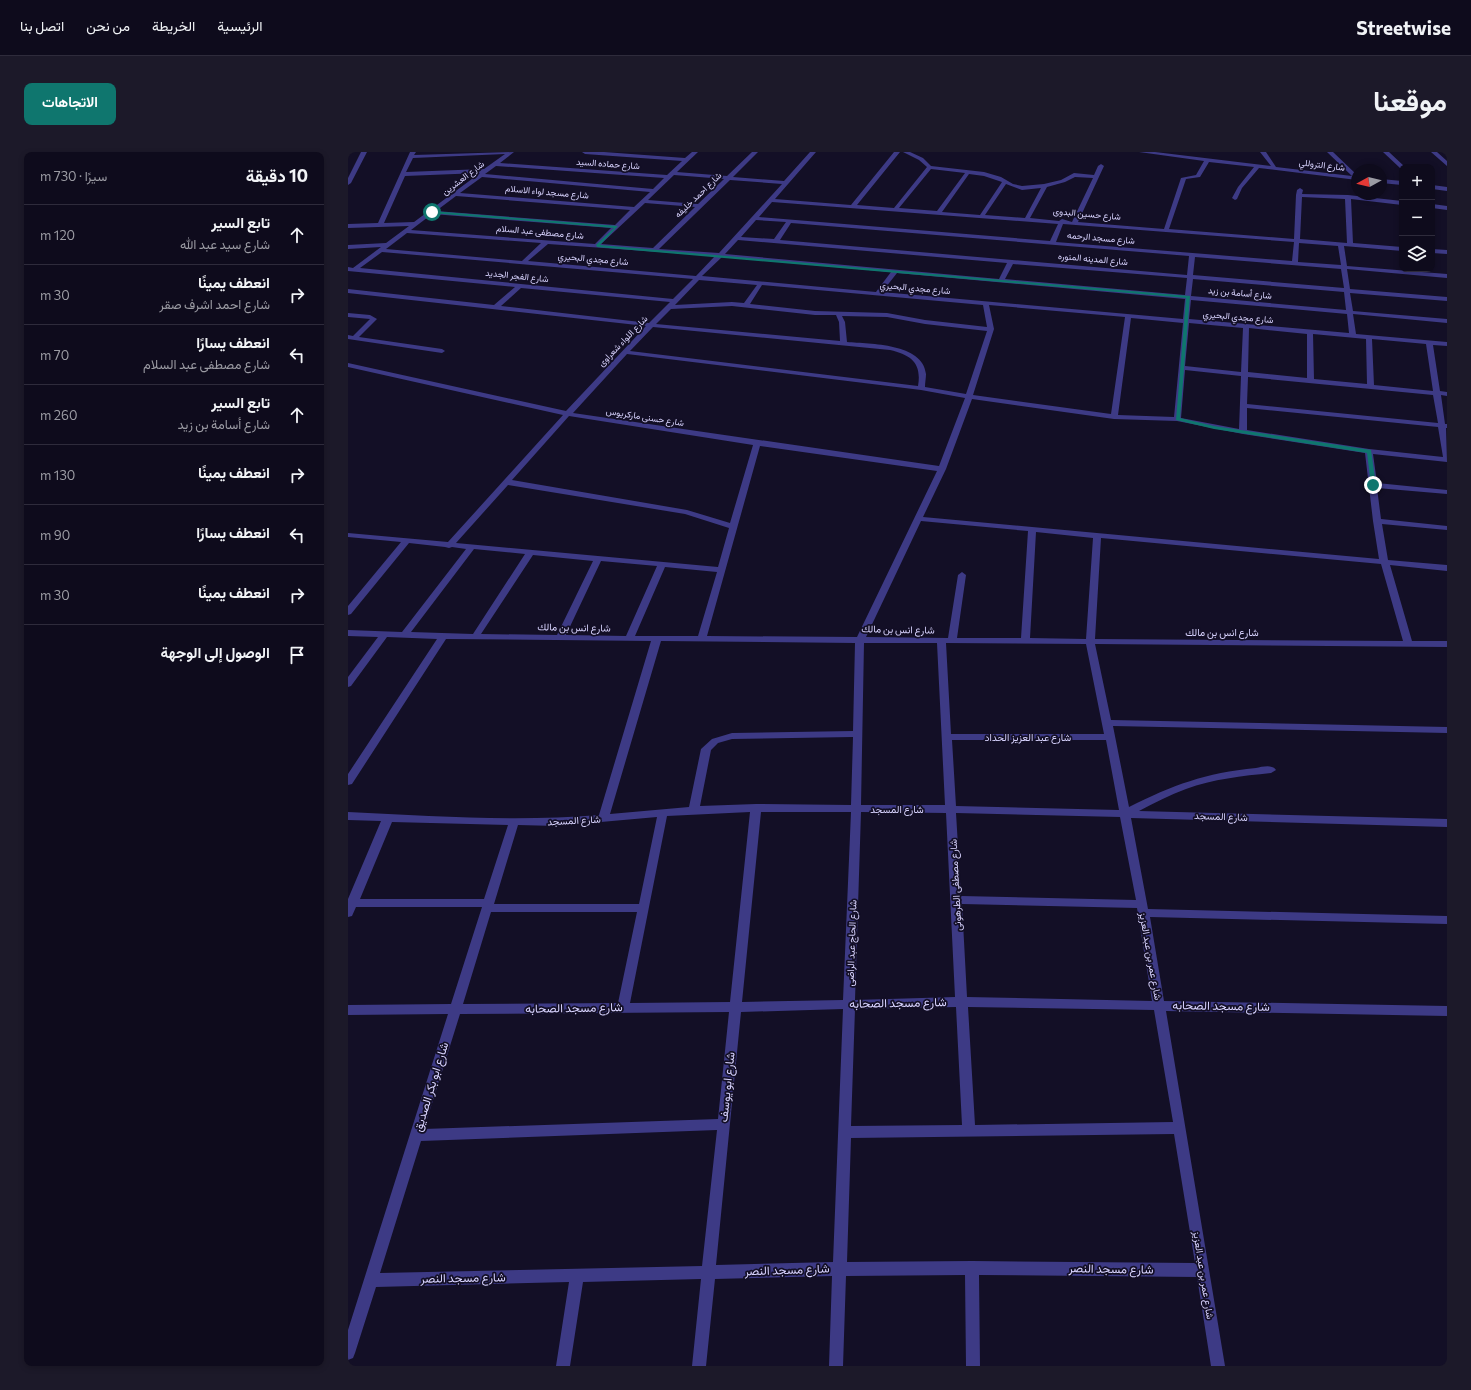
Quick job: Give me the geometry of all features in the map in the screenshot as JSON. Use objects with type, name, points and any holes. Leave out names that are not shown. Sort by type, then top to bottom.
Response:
[{"type":"street","points":[[348,183],[364,152]]},
{"type":"street","points":[[380,225],[412,155],[510,152]]},
{"type":"street","name":"شارع العشرين","points":[[348,275],[510,152]]},
{"type":"street","points":[[586,152],[687,160]]},
{"type":"street","points":[[597,246],[695,152]]},
{"type":"street","name":"شارع احمد خليفه","points":[[654,250],[755,152]]},
{"type":"street","name":"شارع اللواء شعراوى","points":[[449,546],[624,352],[737,238],[813,152]]},
{"type":"street","points":[[853,206],[897,152]]},
{"type":"street","points":[[906,152],[921,159],[930,167],[984,174],[1022,188],[1045,186],[1074,176],[1096,177]]},
{"type":"street","name":"شارع التروللي","points":[[1142,152],[1351,177]]},
{"type":"street","points":[[1196,152],[1199,158]]},
{"type":"street","points":[[1263,152],[1274,168]]},
{"type":"street","points":[[1330,152],[1351,172]]},
{"type":"street","points":[[1386,152],[1399,164]]},
{"type":"street","points":[[1434,152],[1447,164]]},
{"type":"street","points":[[1166,230],[1184,178],[1198,176],[1208,160]]},
{"type":"street","name":"شارع حماده السيد","points":[[496,164],[728,178],[785,183]]},
{"type":"street","points":[[1075,222],[1101,166]]},
{"type":"street","points":[[1235,198],[1240,188],[1258,166]]},
{"type":"street","points":[[896,209],[930,167]]},
{"type":"street","points":[[403,174],[486,171]]},
{"type":"street","points":[[939,212],[968,172]]},
{"type":"street","points":[[481,175],[655,191]]},
{"type":"street","points":[[982,216],[1005,181]]},
{"type":"street","points":[[1387,182],[1399,184]]},
{"type":"street","points":[[1027,219],[1045,186]]},
{"type":"street","points":[[1435,188],[1447,189]]},
{"type":"street","points":[[1295,263],[1299,193],[1399,203]]},
{"type":"street","name":"شارع مسجد لواء الاسلام","points":[[456,194],[636,209]]},
{"type":"street","points":[[1348,197],[1350,245]]},
{"type":"street","name":"شارع حسين البدوى","points":[[770,200],[1075,222],[1399,249]]},
{"type":"street","points":[[644,201],[700,206]]},
{"type":"street","points":[[1435,206],[1447,208]]},
{"type":"street","points":[[432,212],[617,227]]},
{"type":"street","name":"شارع مسجد الرحمه","points":[[754,218],[1192,255],[1399,270]]},
{"type":"street","points":[[776,241],[790,221]]},
{"type":"street","points":[[1052,243],[1062,221]]},
{"type":"street","points":[[348,226],[416,224]]},
{"type":"street","name":"شارع مصطفى عبد السلام","points":[[407,230],[720,255]]},
{"type":"street","name":"شارع المدينه المنوره","points":[[737,238],[1447,299]]},
{"type":"street","points":[[524,262],[547,242]]},
{"type":"street","points":[[1341,244],[1353,336]]},
{"type":"street","name":"شارع مجدي البحيري","points":[[348,247],[385,248],[698,278],[1447,344]]},
{"type":"street","points":[[1435,251],[1447,252]]},
{"type":"street","name":"شارع أسامة بن زيد","points":[[720,255],[1447,321]]},
{"type":"street","points":[[1178,419],[1192,255]]},
{"type":"street","points":[[1001,280],[1011,262]]},
{"type":"street","name":"شارع الفجر الجديد","points":[[348,269],[357,268],[674,301]]},
{"type":"street","points":[[878,294],[895,271]]},
{"type":"street","name":"شارع مسجد الرحمه","points":[[1426,272],[1447,276]]},
{"type":"street","points":[[746,305],[761,283]]},
{"type":"street","points":[[495,308],[521,285]]},
{"type":"street","points":[[348,291],[495,308],[890,348],[909,354],[916,360],[923,372],[921,388]]},
{"type":"street","points":[[668,308],[720,303],[815,313],[887,315],[925,322],[991,329]]},
{"type":"street","points":[[860,640],[920,519],[942,469],[969,397],[991,329],[986,310],[986,303]]},
{"type":"street","points":[[838,313],[842,322],[844,344]]},
{"type":"street","points":[[348,315],[370,317],[374,319],[351,337]]},
{"type":"street","points":[[1114,417],[1128,316]]},
{"type":"street","points":[[1243,432],[1246,326]]},
{"type":"street","points":[[1310,332],[1311,381]]},
{"type":"street","points":[[351,337],[442,351]]},
{"type":"street","points":[[1369,337],[1371,387]]},
{"type":"street","points":[[624,352],[921,388],[969,397],[1114,417],[1178,419],[1204,426],[1369,452],[1447,460],[1444,426],[1429,342]]},
{"type":"street","name":"شارع حسنى ماركريوس","points":[[348,365],[568,414],[942,469]]},
{"type":"street","points":[[1182,368],[1447,394]]},
{"type":"street","points":[[1244,406],[1444,426]]},
{"type":"street","points":[[702,639],[757,443]]},
{"type":"street","points":[[1369,452],[1381,550],[1408,644]]},
{"type":"street","points":[[507,482],[687,512],[733,527]]},
{"type":"street","points":[[1373,485],[1447,492]]},
{"type":"street","points":[[920,519],[1447,568]]},
{"type":"street","points":[[1377,521],[1447,528]]},
{"type":"street","points":[[1025,641],[1032,529]]},
{"type":"street","points":[[348,535],[449,546],[721,570]]},
{"type":"street","name":"شارع عمر بن عبد العزيز","points":[[1096,535],[1090,642],[1110,736],[1143,908],[1218,1366]]},
{"type":"street","points":[[348,612],[406,541]]},
{"type":"street","points":[[404,635],[471,548]]},
{"type":"street","points":[[475,637],[530,553]]},
{"type":"street","points":[[560,638],[598,559]]},
{"type":"street","points":[[630,638],[662,564]]},
{"type":"street","name":"شارع مصطفى الطرهونى","points":[[962,576],[946,640],[947,737],[970,1130]]},
{"type":"street","name":"شارع انس بن مالك","points":[[348,633],[475,637],[1408,644],[1446,646]]},
{"type":"street","points":[[348,684],[385,634]]},
{"type":"street","points":[[348,782],[443,636]]},
{"type":"street","points":[[603,818],[657,638]]},
{"type":"street","name":"شارع الحاج عبد الراضى","points":[[836,1366],[856,808],[860,640]]},
{"type":"street","points":[[1107,723],[1447,730]]},
{"type":"street","points":[[694,810],[706,749],[715,741],[732,736],[858,734]]},
{"type":"street","name":"شارع عبد العزيز الحداد","points":[[947,737],[1110,736]]},
{"type":"street","points":[[1125,814],[1167,793],[1199,781],[1246,771],[1272,770]]},
{"type":"street","name":"شارع المسجد","points":[[348,816],[556,822],[694,810],[756,808],[856,808],[951,809],[1447,823]]},
{"type":"street","name":"شارع ابو يوسف","points":[[699,1366],[756,808]]},
{"type":"street","points":[[623,1007],[663,812]]},
{"type":"street","points":[[388,818],[350,906],[643,908]]},
{"type":"street","name":"شارع ابو بكر الصديق","points":[[348,1353],[514,821]]},
{"type":"street","points":[[956,900],[1447,920]]},
{"type":"street","name":"شارع مسجد الصحابه","points":[[348,1010],[735,1007],[962,1002],[1447,1011]]},
{"type":"street","points":[[416,1135],[724,1124]]},
{"type":"street","points":[[844,1132],[1180,1128]]},
{"type":"street","points":[[972,1268],[973,1366]]},
{"type":"street","name":"شارع مسجد النصر","points":[[371,1280],[840,1269],[972,1268],[1203,1270]]},
{"type":"street","points":[[563,1366],[577,1275]]},
{"type":"route","points":[[432,212],[617,227],[597,246],[720,255],[1188,297],[1178,419],[1204,426],[1369,452],[1373,485]]}]
